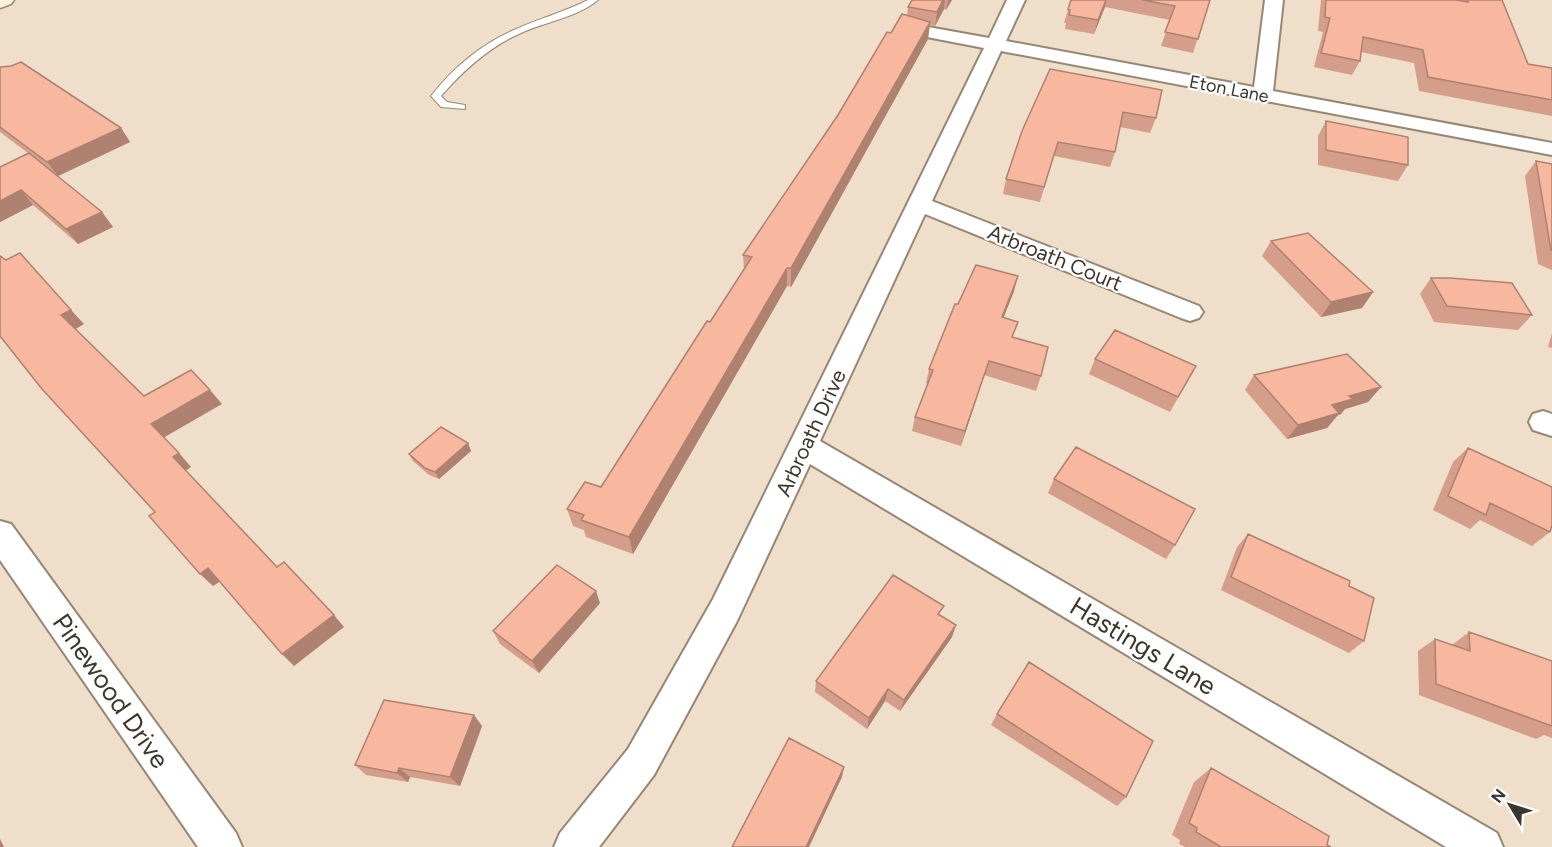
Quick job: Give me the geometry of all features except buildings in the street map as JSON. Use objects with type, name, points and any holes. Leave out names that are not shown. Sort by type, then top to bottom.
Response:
[{"type":"street","name":"Arbroath Drive","points":[[574,847],[641,762],[673,708],[725,610],[1016,0]]},
{"type":"street","points":[[1263,95],[1274,0]]},
{"type":"street","name":"Eton Lane","points":[[906,28],[1552,149]]},
{"type":"street","name":"Arbroath Court","points":[[920,204],[1190,312]]},
{"type":"street","name":"Hastings Lane","points":[[804,446],[1483,847]]},
{"type":"street","name":"Pinewood Drive","points":[[0,534],[222,847]]},
{"type":"lane","points":[[462,107],[444,105],[436,96],[462,66],[495,42],[556,19],[594,0]]}]
